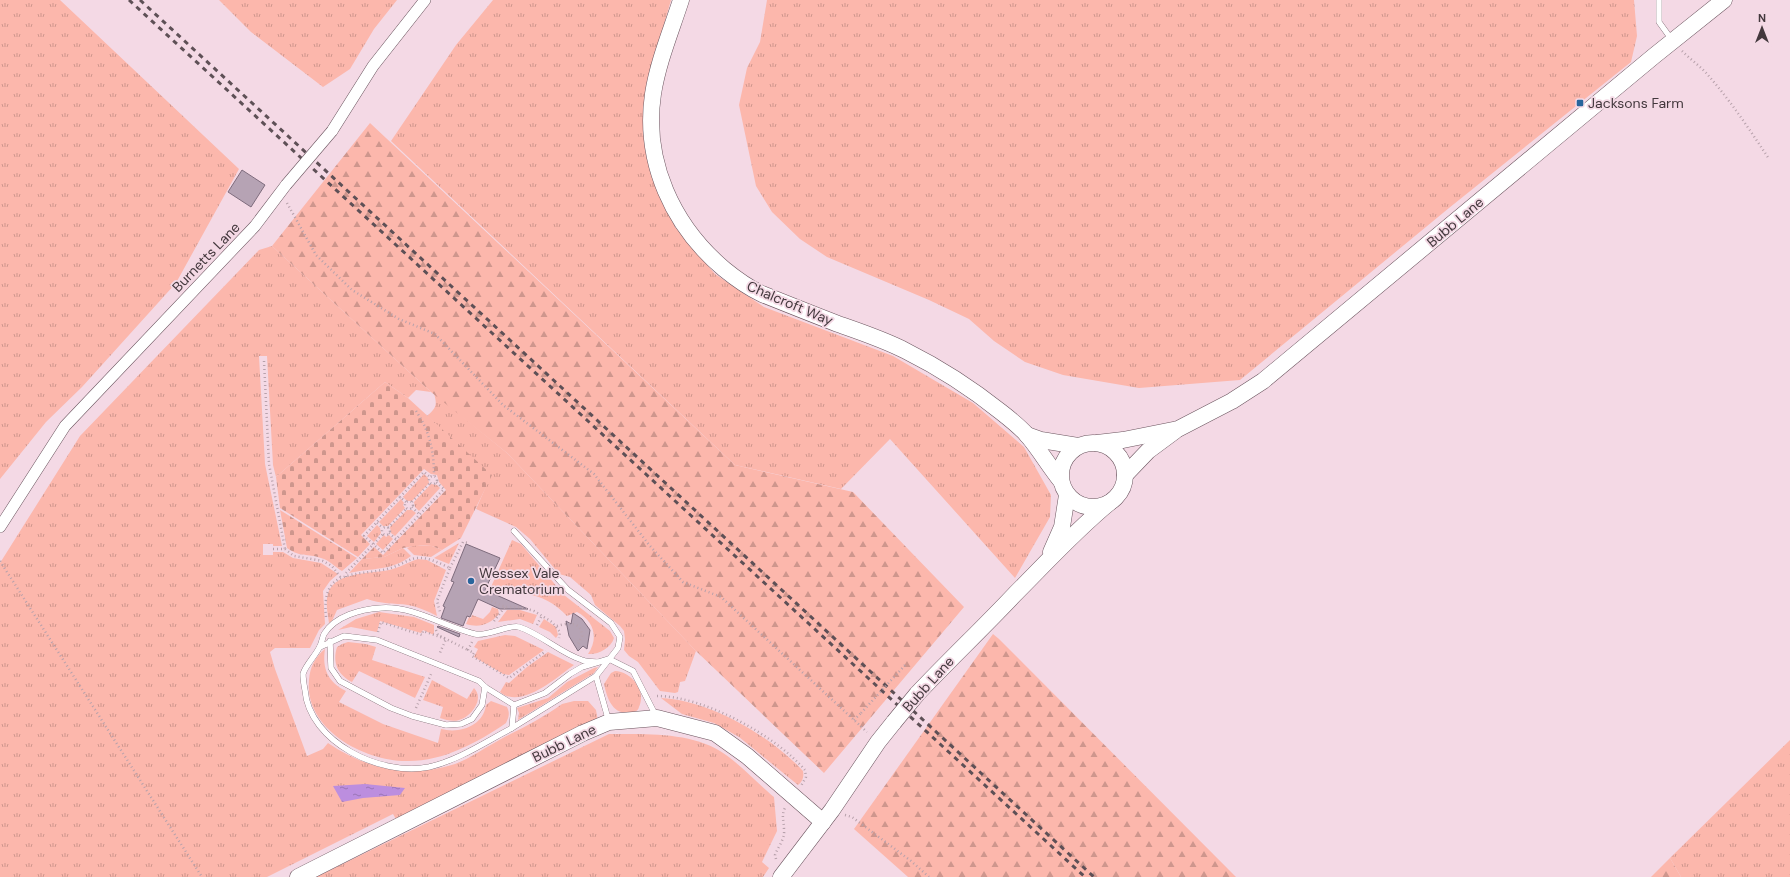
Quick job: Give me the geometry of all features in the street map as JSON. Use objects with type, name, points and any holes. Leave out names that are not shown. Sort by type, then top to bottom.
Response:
[{"type":"main road","name":"Chalcroft Way","points":[[681,0],[657,77],[653,95],[652,137],[659,175],[665,192],[682,225],[705,252],[744,284],[761,293],[879,339],[921,359],[977,393],[1027,435],[1061,480]]},
{"type":"main road","name":"Bubb Lane","points":[[1125,475],[1148,451],[1178,429],[1232,401],[1263,381],[1672,41],[1724,0]]},
{"type":"main road","name":"Bubb Lane","points":[[1097,443],[1122,440],[1178,429]]},
{"type":"main road","name":"Chalcroft Way","points":[[1027,435],[1041,440],[1078,446]]},
{"type":"main road","points":[[1087,443],[1097,443],[1114,450],[1120,458],[1124,466],[1125,475],[1122,488],[1119,494],[1109,503],[1100,506],[1087,507],[1074,502],[1067,495],[1061,480],[1062,464],[1071,451],[1078,446],[1087,443]]},
{"type":"main road","name":"Bubb Lane","points":[[1048,559],[1062,527],[1067,495]]},
{"type":"main road","name":"Bubb Lane","points":[[782,877],[827,816],[878,742],[917,694],[957,651],[1016,594],[1048,559],[1086,522],[1109,503]]},
{"type":"main road","name":"Bubb Lane","points":[[298,877],[583,733],[609,722],[657,718],[715,733],[827,816]]},
{"type":"street","name":"Burnetts Lane","points":[[0,527],[65,426],[256,226],[283,188],[332,131],[373,66],[425,0]]},
{"type":"lane","points":[[1659,0],[1659,22],[1672,41]]},
{"type":"lane","points":[[514,531],[568,590],[611,624],[620,637],[618,648],[596,676],[512,728],[453,760],[428,767],[399,768],[362,758],[339,746],[318,725],[306,702],[303,674],[320,647],[324,635],[329,628],[347,615],[381,608],[401,609],[418,612],[476,634],[518,626],[581,660],[597,662]]},
{"type":"lane","points":[[320,647],[330,641],[344,636],[378,640],[479,681],[485,687],[514,705]]},
{"type":"lane","points":[[330,641],[331,668],[340,681],[391,708],[412,716],[446,725],[461,724],[472,719],[482,705],[485,687]]},
{"type":"lane","points":[[514,705],[545,693],[570,674],[597,662],[609,660],[633,671],[657,718]]},
{"type":"lane","points":[[596,676],[609,722]]},
{"type":"lane","points":[[512,728],[514,705]]},
{"type":"path","points":[[1672,41],[1706,73],[1719,88],[1769,159]]},
{"type":"path","points":[[283,188],[316,255],[352,290],[399,320],[435,334],[503,405],[594,474],[650,546],[683,582],[721,597],[878,742]]},
{"type":"path","points":[[264,361],[269,464],[285,549]]},
{"type":"path","points":[[416,411],[423,421],[431,442],[431,482],[412,502],[412,507],[419,514]]},
{"type":"path","points":[[424,472],[437,479],[436,482],[444,489],[383,553],[364,536],[424,472]]},
{"type":"path","points":[[431,482],[434,484],[436,482]]},
{"type":"path","points":[[400,497],[406,502],[407,508]]},
{"type":"path","points":[[406,502],[412,502]]},
{"type":"path","points":[[377,523],[383,528],[388,528],[407,508],[412,507]]},
{"type":"path","points":[[383,528],[383,534]]},
{"type":"path","points":[[388,528],[389,533],[396,539]]},
{"type":"path","points":[[346,577],[346,573],[383,534],[386,535],[389,533]]},
{"type":"path","points":[[450,568],[463,542],[468,543]]},
{"type":"path","points":[[273,549],[285,549],[294,556],[323,561],[332,566],[342,578]]},
{"type":"path","points":[[0,562],[202,877]]},
{"type":"path","points":[[468,650],[476,634],[495,620],[504,607]]},
{"type":"path","points":[[372,633],[377,634],[381,622],[422,634],[423,632],[446,640],[474,653],[472,656],[509,678]]},
{"type":"path","points":[[557,626],[568,624],[577,625],[580,628],[582,636],[576,646]]},
{"type":"path","points":[[854,720],[907,663]]},
{"type":"path","points":[[827,816],[852,818],[911,861],[929,877]]},
{"type":"green space","points":[[0,0],[60,0],[239,169],[176,283],[82,387],[46,422],[0,479]]},
{"type":"green space","points":[[219,0],[397,0],[374,29],[350,69],[323,87],[251,32]]},
{"type":"green space","points":[[493,0],[671,0],[653,63],[647,155],[651,174],[675,227],[715,274],[764,307],[893,356],[973,403],[1024,447],[1051,495],[1050,517],[1015,578],[890,439],[841,489],[735,465],[391,141],[456,45]]},
{"type":"green space","points":[[767,0],[1634,0],[1637,36],[1631,62],[1449,208],[1240,380],[1139,388],[1063,375],[1025,362],[994,341],[969,319],[929,300],[827,257],[800,239],[772,212],[756,186],[739,105],[747,68],[760,42]]},
{"type":"green space","points":[[370,123],[735,465],[853,492],[964,607],[824,773],[696,651],[507,453],[431,392],[272,246]]},
{"type":"green space","points":[[272,246],[431,392],[416,390],[408,398],[385,382],[276,477],[273,465],[267,356],[259,356],[265,464],[282,546],[263,544],[263,555],[273,555],[273,552],[283,552],[293,558],[321,563],[338,574],[330,581],[323,591],[325,624],[319,630],[310,648],[275,648],[270,652],[307,756],[323,749],[328,743],[343,752],[373,765],[405,771],[422,771],[461,762],[562,704],[574,701],[588,701],[596,710],[598,721],[397,821],[393,814],[267,877],[0,877],[0,563],[80,436],[259,250]]},
{"type":"green space","points":[[385,382],[408,398],[492,475],[461,538],[442,550],[432,546],[420,545],[403,548],[384,557],[362,559],[374,547],[383,555],[446,490],[439,482],[437,475],[431,474],[424,469],[361,535],[370,544],[358,557],[280,508],[276,477]]},
{"type":"green space","points":[[434,393],[507,453],[696,651],[685,681],[680,682],[678,692],[660,691],[638,662],[629,656],[624,650],[624,631],[620,626],[595,605],[591,595],[570,577],[559,574],[530,539],[516,527],[476,509],[491,475],[427,416],[435,406],[436,400]]},
{"type":"green space","points":[[424,474],[428,478],[429,483],[412,501],[407,501],[403,497]]},
{"type":"green space","points":[[431,484],[437,485],[440,488],[419,511],[415,507],[414,502]]},
{"type":"green space","points":[[401,499],[405,508],[388,526],[383,526],[379,522]]},
{"type":"green space","points":[[280,510],[357,558],[342,571],[324,559],[296,553],[287,548]]},
{"type":"green space","points":[[407,510],[412,510],[416,513],[395,536],[391,533],[390,527]]},
{"type":"green space","points":[[377,525],[380,528],[381,533],[374,542],[367,536]]},
{"type":"green space","points":[[384,535],[386,537],[389,535],[393,539],[383,550],[376,544]]},
{"type":"green space","points":[[512,540],[521,544],[564,595],[610,631],[614,638],[607,648],[596,653],[588,654],[593,642],[593,630],[587,620],[577,612],[567,616],[553,604],[542,598],[524,594],[511,594],[491,587]]},
{"type":"green space","points":[[459,543],[449,564],[434,558]]},
{"type":"green space","points":[[415,545],[432,546],[442,550],[431,557],[414,555],[407,548]]},
{"type":"green space","points":[[403,548],[411,556],[404,561],[389,567],[349,573],[362,559],[384,557]]},
{"type":"green space","points":[[418,559],[427,560],[446,570],[434,601],[437,616],[423,609],[412,606],[382,603],[367,599],[337,610],[332,621],[329,623],[327,598],[330,589],[335,583],[352,575],[393,569]]},
{"type":"green space","points":[[492,607],[498,609],[499,614],[488,623],[475,626],[466,624],[469,617],[471,618],[472,615],[483,619],[490,612]]},
{"type":"green space","points":[[507,610],[520,610],[537,615],[533,624],[520,619],[498,622]]},
{"type":"green space","points":[[379,612],[414,617],[434,625],[434,635],[423,630],[421,633],[380,621],[377,632],[351,627],[338,630],[356,619]]},
{"type":"green space","points":[[544,619],[556,627],[558,635],[556,638],[550,632],[539,627]]},
{"type":"green space","points":[[993,634],[1236,877],[908,877],[854,829]]},
{"type":"green space","points":[[505,635],[515,636],[544,650],[509,675],[503,674],[474,657],[478,649],[474,647],[478,641]]},
{"type":"green space","points":[[348,642],[376,647],[372,660],[425,677],[415,698],[359,671],[352,682],[343,676],[337,668],[335,658],[337,647]]},
{"type":"green space","points":[[325,649],[324,663],[328,674],[335,683],[346,691],[339,702],[383,724],[438,743],[441,729],[456,730],[470,727],[480,718],[486,705],[491,701],[507,707],[509,713],[508,719],[506,723],[483,738],[446,755],[406,761],[390,760],[372,755],[340,739],[326,727],[316,713],[310,698],[309,680],[312,667],[316,659]]},
{"type":"green space","points":[[548,652],[574,665],[549,684],[528,695],[518,697],[509,696],[500,692],[506,682],[509,683],[527,667]]},
{"type":"green space","points":[[598,667],[594,673],[518,720],[519,713],[517,708],[548,698],[567,682]]},
{"type":"green space","points":[[615,671],[627,674],[636,683],[641,695],[641,701],[636,712],[623,713],[614,708],[611,704],[604,684],[611,673]]},
{"type":"green space","points":[[432,680],[467,699],[474,688],[478,697],[475,707],[468,715],[457,721],[440,718],[443,707],[423,700]]},
{"type":"green space","points":[[661,698],[680,700],[699,705],[738,722],[757,733],[790,758],[803,771],[802,780],[798,785],[739,737],[714,723],[682,714]]},
{"type":"green space","points":[[609,734],[652,734],[695,740],[727,755],[774,797],[777,831],[762,862],[769,868],[763,877],[316,877]]},
{"type":"green space","points":[[1790,740],[1790,877],[1681,877],[1670,858]]},
{"type":"green space","points":[[1670,858],[1681,877],[1651,877]]},
{"type":"water","points":[[365,784],[405,788],[400,795],[363,798],[342,802],[333,786]]},
{"type":"building","points":[[242,170],[265,185],[251,207],[228,192]]},
{"type":"building","name":"Wessex Vale Crematorium","points":[[466,544],[500,558],[485,590],[528,609],[500,609],[478,599],[470,617],[467,616],[463,626],[441,618],[445,607],[443,606],[454,582],[451,581]]},
{"type":"building","points":[[573,613],[582,619],[590,630],[587,649],[583,646],[578,651],[569,636],[566,621],[571,624]]},
{"type":"building","points":[[438,626],[460,634],[459,637],[437,627]]},
{"type":"railway","points":[[129,0],[1085,877]]},
{"type":"railway","points":[[140,0],[1094,877]]},
{"type":"place","name":"Jacksons Farm","points":[[1580,103]]},
{"type":"place","name":"Wessex Vale Crematorium","points":[[471,581]]}]
